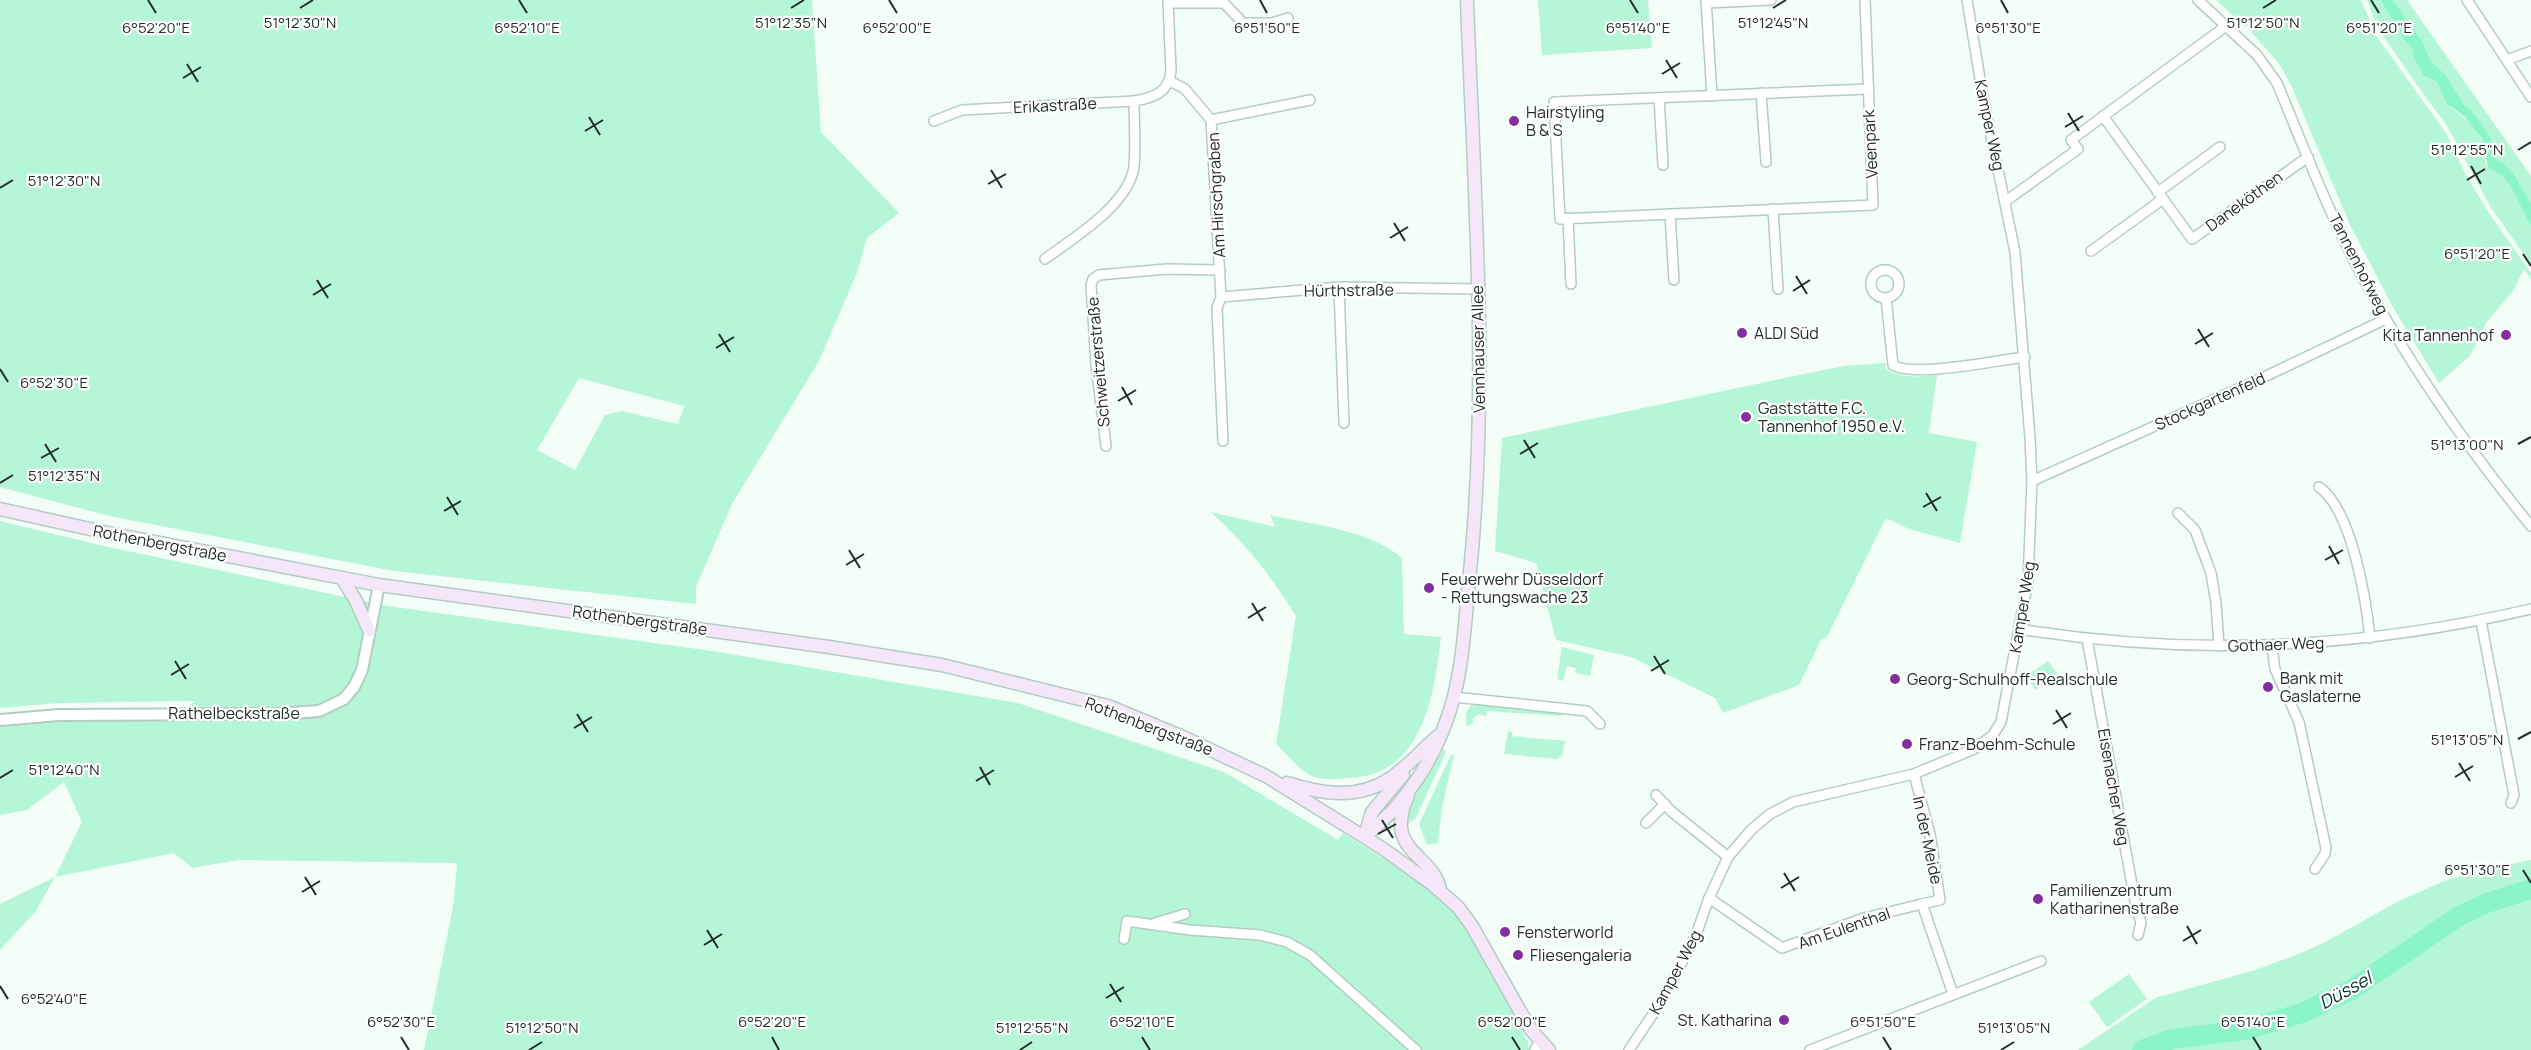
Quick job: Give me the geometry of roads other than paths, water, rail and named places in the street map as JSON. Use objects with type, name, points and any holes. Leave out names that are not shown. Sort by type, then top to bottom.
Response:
[{"type":"main road","name":"Vennhauser Allee","points":[[1365,836],[1384,821],[1431,759],[1454,697],[1464,627],[1475,506],[1480,407],[1467,0]]},
{"type":"main road","name":"Rothenbergstraße","points":[[0,509],[108,533],[379,585],[830,647],[942,665],[1108,706],[1183,737],[1266,776],[1365,836],[1440,890]]},
{"type":"main road","points":[[342,578],[356,601],[369,630]]},
{"type":"main road","name":"Vennhauser Allee","points":[[1349,793],[1367,789],[1390,779],[1439,736]]},
{"type":"main road","name":"Vennhauser Allee","points":[[1365,836],[1372,812],[1439,736]]},
{"type":"main road","name":"Rothenbergstraße","points":[[1266,776],[1319,792],[1349,793]]},
{"type":"main road","points":[[1413,783],[1401,816],[1402,830],[1409,848],[1437,878],[1440,890],[1472,926],[1542,1047]]},
{"type":"street","points":[[1712,96],[1706,1],[1771,0]]},
{"type":"street","points":[[1865,0],[1868,89]]},
{"type":"street","name":"Kamper Weg","points":[[1629,1050],[1674,978],[1696,936],[1709,898],[1728,856],[1751,830],[1781,807],[1914,774],[1985,743],[1998,728],[2029,571],[2032,481],[2025,357],[2015,252],[1983,97],[1967,0]]},
{"type":"street","name":"Tannenhofweg","points":[[2198,0],[2268,67],[2277,82],[2362,277],[2386,319],[2435,398],[2484,469],[2531,526]]},
{"type":"street","points":[[2467,0],[2531,97]]},
{"type":"street","points":[[1170,81],[1168,1],[1224,3],[1243,23],[1272,23],[1288,18]]},
{"type":"street","points":[[2006,201],[2078,149],[2071,140],[2226,26]]},
{"type":"street","points":[[2507,60],[2531,51]]},
{"type":"street","name":"Erikastraße","points":[[934,121],[962,110],[1148,99],[1159,94],[1170,81]]},
{"type":"street","name":"Am Hirschgraben","points":[[1170,81],[1185,89],[1211,120],[1220,270],[1221,297],[1217,308],[1223,441]]},
{"type":"street","name":"Veenpark","points":[[1868,89],[1873,205],[1560,219],[1554,102],[1761,93],[1868,89]]},
{"type":"street","points":[[1761,93],[1766,162]]},
{"type":"street","points":[[1659,98],[1663,165]]},
{"type":"street","name":"Am Hirschgraben","points":[[1211,120],[1310,100]]},
{"type":"street","points":[[1045,259],[1104,213],[1119,197],[1127,183],[1134,168],[1134,101]]},
{"type":"street","name":"Daneköthen","points":[[2103,116],[2192,239],[2308,157]]},
{"type":"street","points":[[2091,251],[2220,147]]},
{"type":"street","points":[[1773,209],[1778,289]]},
{"type":"street","points":[[1670,214],[1674,280]]},
{"type":"street","name":"Veenpark","points":[[1568,218],[1571,284]]},
{"type":"street","name":"Schweitzerstraße","points":[[1106,446],[1096,365],[1091,285],[1093,279],[1099,274],[1220,270]]},
{"type":"street","name":"Hürthstraße","points":[[1221,297],[1339,287],[1478,289]]},
{"type":"street","points":[[1339,287],[1344,423]]},
{"type":"street","points":[[1886,298],[1890,355],[1893,365],[1899,369],[1919,371],[2025,357]]},
{"type":"street","name":"Stockgartenfeld","points":[[2032,481],[2262,378],[2386,319]]},
{"type":"street","points":[[2319,487],[2334,501],[2359,567],[2367,604],[2370,638]]},
{"type":"street","points":[[2178,513],[2195,530],[2211,573],[2219,646]]},
{"type":"street","name":"Rathelbeckstraße","points":[[0,720],[59,714],[279,714],[319,711],[344,699],[354,687],[362,669],[379,585]]},
{"type":"street","name":"Gothaer Weg","points":[[2019,629],[2087,639],[2161,645],[2272,647],[2370,638],[2481,621],[2531,609]]},
{"type":"street","points":[[2481,621],[2514,795],[2511,803]]},
{"type":"street","name":"Eisenacher Weg","points":[[2087,639],[2141,923],[2138,935]]},
{"type":"street","points":[[2272,647],[2275,669],[2299,722],[2326,848],[2325,854],[2315,869]]},
{"type":"street","points":[[1454,697],[1587,711],[1600,724]]},
{"type":"street","name":"In der Meide","points":[[1914,774],[1930,834],[1940,900],[1922,904],[1953,994]]},
{"type":"street","points":[[1656,795],[1728,856]]},
{"type":"street","points":[[1646,823],[1665,804]]},
{"type":"street","name":"Am Eulenthal","points":[[1709,898],[1782,948],[1864,918],[1922,904]]},
{"type":"street","points":[[1149,924],[1185,914]]},
{"type":"street","points":[[1124,939],[1127,921],[1190,930],[1260,935],[1287,942],[1310,956],[1416,1050]]},
{"type":"street","points":[[1809,1050],[2041,961]]},
{"type":"waterway","name":"Düssel","points":[[2142,1050],[2172,1039],[2244,1030],[2302,1013],[2351,990],[2459,916],[2487,903],[2531,889]]},
{"type":"place","name":"Hairstyling B & S","points":[[1514,121]]},
{"type":"place","name":"ALDI Süd","points":[[1742,333]]},
{"type":"place","name":"Kita Tannenhof","points":[[2506,335]]},
{"type":"place","name":"Gaststätte F.C. Tannenhof 1950 e.V.","points":[[1746,417]]},
{"type":"place","name":"Feuerwehr Düsseldorf - Rettungswache 23","points":[[1429,588]]},
{"type":"place","name":"Georg-Schulhoff-Realschule","points":[[1895,679]]},
{"type":"place","name":"Bank mit Gaslaterne","points":[[2268,687]]},
{"type":"place","name":"Franz-Boehm-Schule","points":[[1907,744]]},
{"type":"place","name":"Familienzentrum Katharinenstraße","points":[[2038,899]]},
{"type":"place","name":"Fensterworld","points":[[1505,932]]},
{"type":"place","name":"Fliesengaleria","points":[[1518,955]]},
{"type":"place","name":"St. Katharina","points":[[1784,1020]]}]
